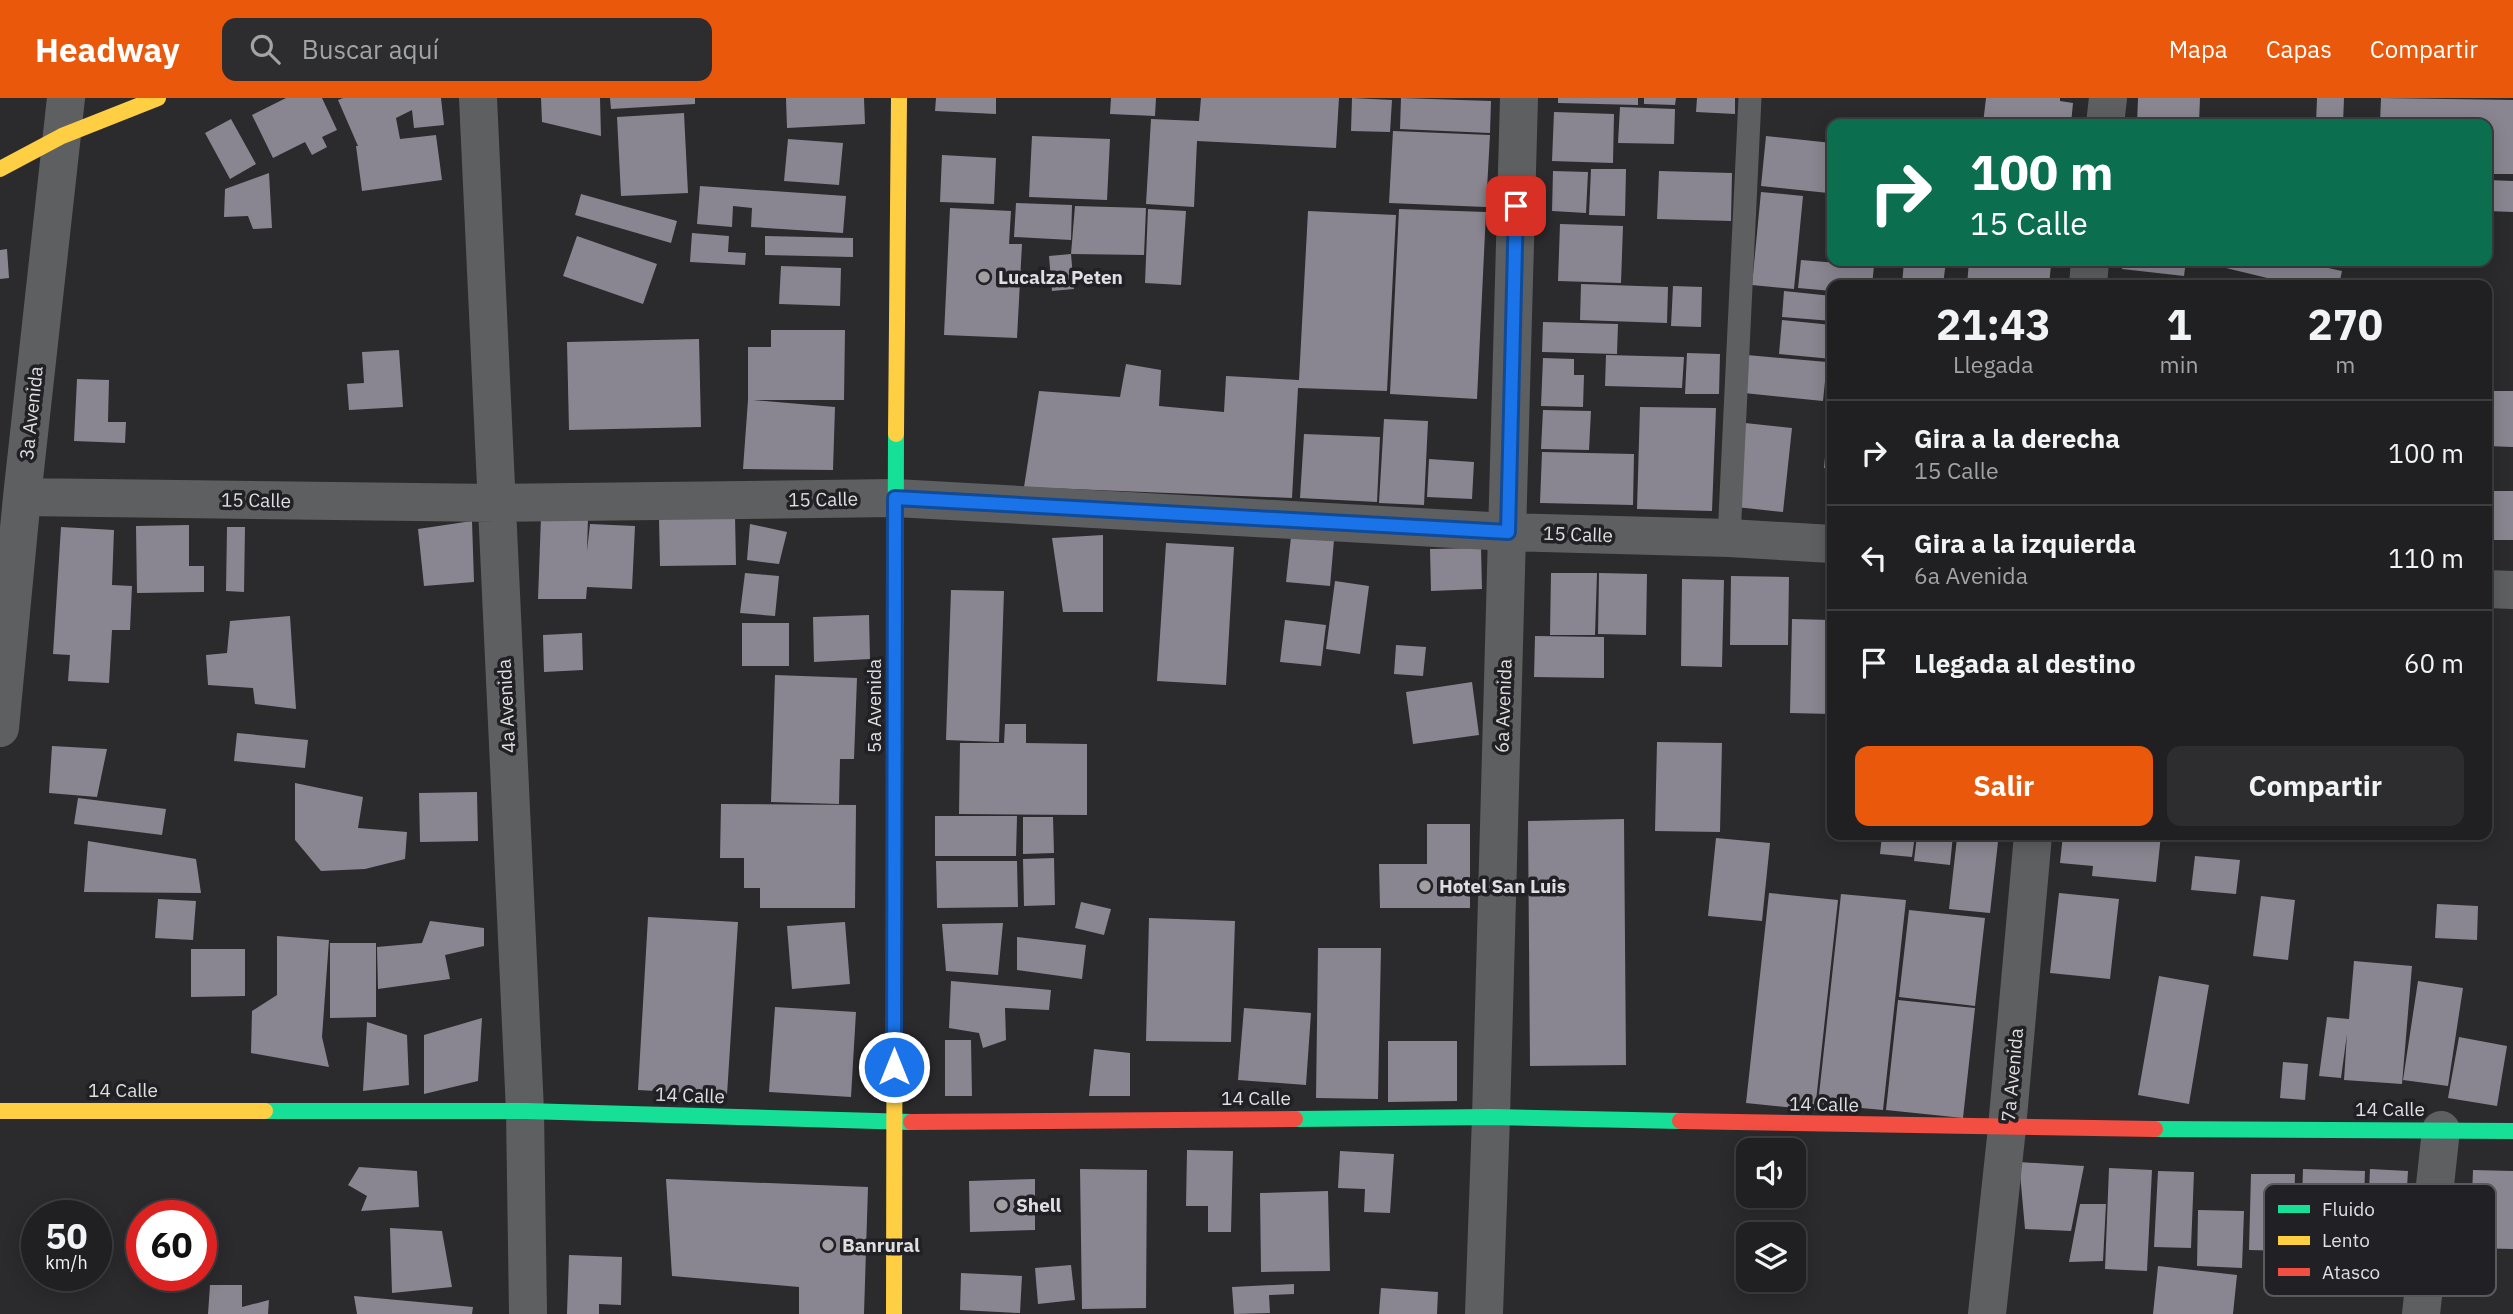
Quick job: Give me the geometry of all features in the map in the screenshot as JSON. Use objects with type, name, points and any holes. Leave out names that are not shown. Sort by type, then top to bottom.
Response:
[{"type":"street","name":"3a Avenida","points":[[0,728],[22,497],[66,98]]},
{"type":"street","points":[[0,169],[62,136],[158,98]]},
{"type":"street","name":"4a Avenida","points":[[478,98],[525,1111],[528,1314]]},
{"type":"street","name":"5a Avenida","points":[[894,1314],[895,498],[900,98]]},
{"type":"street","name":"6a Avenida","points":[[1484,1314],[1519,98]]},
{"type":"street","points":[[2106,119],[2108,98]]},
{"type":"street","name":"15 Calle","points":[[22,497],[496,503],[895,498],[1508,532],[1729,538],[1827,544]]},
{"type":"street","points":[[2492,589],[2513,590]]},
{"type":"street","name":"7a Avenida","points":[[1987,1314],[2007,1128],[2033,840]]},
{"type":"street","name":"14 Calle","points":[[0,1111],[525,1111],[894,1122],[1491,1117],[2007,1128],[2513,1131]]},
{"type":"street","points":[[2435,1184],[2441,1130]]},
{"type":"street","points":[[2421,1314],[2423,1296]]},
{"type":"lane","points":[[1729,538],[1750,98]]},
{"type":"building","points":[[286,98],[322,98],[337,130],[322,137],[327,147],[312,155],[305,142],[273,158],[252,115]]},
{"type":"building","points":[[441,98],[444,125],[414,128],[412,110],[396,118],[400,139],[436,135],[442,180],[362,191],[358,146],[338,100]]},
{"type":"building","points":[[541,98],[600,98],[601,136],[542,122]]},
{"type":"building","points":[[610,98],[695,98],[695,104],[611,109]]},
{"type":"building","points":[[786,98],[864,98],[865,124],[787,128]]},
{"type":"building","points":[[936,98],[996,98],[996,114],[935,111]]},
{"type":"building","points":[[1111,98],[1156,98],[1155,116],[1110,114]]},
{"type":"building","points":[[1201,98],[1339,98],[1336,148],[1197,141],[1194,207],[1146,204],[1151,119],[1199,121]]},
{"type":"building","points":[[1352,98],[1392,100],[1390,132],[1351,131]]},
{"type":"building","points":[[1401,98],[1491,101],[1490,133],[1400,129]]},
{"type":"building","points":[[1558,98],[1638,98],[1638,105],[1558,103]]},
{"type":"building","points":[[1644,98],[1676,98],[1675,105],[1644,104]]},
{"type":"building","points":[[1697,98],[1735,98],[1735,114],[1696,112]]},
{"type":"building","points":[[1986,98],[2060,98],[2060,101],[2073,103],[2071,119],[1984,119]]},
{"type":"building","points":[[2138,98],[2200,98],[2199,119],[2137,119]]},
{"type":"building","points":[[2317,98],[2344,98],[2343,119],[2316,119]]},
{"type":"building","points":[[2381,98],[2513,100],[2513,174],[2492,174],[2492,119],[2380,119]]},
{"type":"building","points":[[1620,107],[1675,109],[1674,144],[1618,143]]},
{"type":"building","points":[[1554,112],[1614,114],[1613,163],[1552,161]]},
{"type":"building","points":[[684,113],[688,193],[621,196],[617,117]]},
{"type":"building","points":[[231,119],[256,164],[230,179],[205,133]]},
{"type":"building","points":[[1393,131],[1490,135],[1486,207],[1389,203]]},
{"type":"building","points":[[1032,136],[1110,139],[1107,200],[1029,197]]},
{"type":"building","points":[[1766,136],[1827,142],[1827,193],[1761,186]]},
{"type":"building","points":[[788,139],[843,143],[839,185],[784,181]]},
{"type":"building","points":[[942,155],[996,158],[994,204],[940,202]]},
{"type":"building","points":[[1591,169],[1626,169],[1625,216],[1589,215]]},
{"type":"building","points":[[1553,171],[1588,172],[1586,213],[1552,211]]},
{"type":"building","points":[[1659,171],[1732,173],[1731,221],[1657,219]]},
{"type":"building","points":[[269,173],[272,228],[253,229],[248,216],[224,217],[225,189]]},
{"type":"building","points":[[2492,180],[2513,181],[2513,212],[2492,211]]},
{"type":"building","points":[[700,186],[846,196],[843,233],[751,227],[752,208],[733,206],[732,227],[697,224]]},
{"type":"building","points":[[1761,192],[1803,196],[1794,289],[1752,285]]},
{"type":"building","points":[[581,194],[677,221],[671,243],[575,215]]},
{"type":"building","points":[[1016,203],[1072,205],[1071,240],[1014,237]]},
{"type":"building","points":[[1075,206],[1146,208],[1144,255],[1071,254]]},
{"type":"building","points":[[950,208],[1011,211],[1009,244],[1022,244],[1017,338],[944,335]]},
{"type":"building","points":[[1148,209],[1186,211],[1181,285],[1145,283]]},
{"type":"building","points":[[1399,209],[1486,212],[1477,399],[1390,394]]},
{"type":"building","points":[[1308,211],[1396,215],[1387,391],[1298,388],[1292,498],[1024,487],[1039,391],[1120,397],[1126,364],[1161,370],[1159,406],[1224,412],[1226,376],[1299,380]]},
{"type":"building","points":[[1560,224],[1623,226],[1621,283],[1558,281]]},
{"type":"building","points":[[692,233],[729,236],[728,252],[746,253],[745,265],[690,262]]},
{"type":"building","points":[[577,236],[657,264],[643,304],[563,276]]},
{"type":"building","points":[[765,236],[853,238],[853,257],[765,255]]},
{"type":"building","points":[[7,249],[9,278],[0,279],[0,250]]},
{"type":"building","points":[[1071,254],[1074,289],[1052,291],[1049,256]]},
{"type":"building","points":[[1801,260],[1827,262],[1827,266],[1874,266],[1873,280],[1827,280],[1827,291],[1798,288]]},
{"type":"building","points":[[781,266],[841,268],[840,306],[779,304]]},
{"type":"building","points":[[1904,266],[1945,266],[1944,280],[1902,280]]},
{"type":"building","points":[[1969,266],[2051,266],[2050,280],[1967,280]]},
{"type":"building","points":[[2122,266],[2185,266],[2184,276],[2122,269]]},
{"type":"building","points":[[2218,266],[2319,266],[2342,271],[2340,280],[2275,280]]},
{"type":"building","points":[[1581,284],[1668,287],[1667,323],[1580,320]]},
{"type":"building","points":[[1673,286],[1702,287],[1701,327],[1671,326]]},
{"type":"building","points":[[1784,291],[1827,295],[1827,321],[1782,317]]},
{"type":"building","points":[[1782,320],[1827,324],[1827,359],[1779,354]]},
{"type":"building","points":[[1543,322],[1618,324],[1617,354],[1542,352]]},
{"type":"building","points":[[771,330],[845,330],[844,400],[753,400],[835,407],[833,470],[743,469],[748,400],[748,347],[771,347]]},
{"type":"building","points":[[699,339],[701,427],[569,430],[567,342]]},
{"type":"building","points":[[399,350],[403,407],[349,410],[347,384],[364,383],[362,352]]},
{"type":"building","points":[[1687,353],[1720,354],[1719,394],[1685,394]]},
{"type":"building","points":[[1606,355],[1684,357],[1682,388],[1605,386]]},
{"type":"building","points":[[1747,355],[1827,362],[1823,401],[1744,393]]},
{"type":"building","points":[[1543,358],[1574,359],[1574,375],[1584,375],[1583,407],[1541,406]]},
{"type":"building","points":[[77,379],[109,380],[108,422],[126,422],[125,443],[74,441]]},
{"type":"building","points":[[2492,391],[2513,391],[2513,447],[2492,446]]},
{"type":"building","points":[[1640,407],[1716,408],[1712,511],[1637,509]]},
{"type":"building","points":[[1543,410],[1591,411],[1589,450],[1541,449]]},
{"type":"building","points":[[1384,419],[1428,421],[1424,505],[1379,503]]},
{"type":"building","points":[[1745,423],[1792,428],[1783,512],[1736,507]]},
{"type":"building","points":[[1304,434],[1380,437],[1377,502],[1300,498]]},
{"type":"building","points":[[1827,436],[1827,468],[1824,468]]},
{"type":"building","points":[[1542,452],[1634,454],[1633,505],[1540,503]]},
{"type":"building","points":[[1429,459],[1474,462],[1472,499],[1427,497]]},
{"type":"building","points":[[2492,491],[2513,491],[2513,540],[2492,540]]},
{"type":"building","points":[[735,516],[736,565],[660,566],[659,518]]},
{"type":"building","points":[[541,517],[588,518],[587,551],[590,524],[635,526],[632,589],[587,587],[586,599],[538,599]]},
{"type":"building","points":[[472,521],[474,582],[424,586],[418,529]]},
{"type":"building","points":[[750,524],[787,532],[779,564],[747,560]]},
{"type":"building","points":[[189,525],[189,566],[204,566],[204,592],[137,593],[136,526]]},
{"type":"building","points":[[61,527],[114,530],[112,585],[132,586],[130,630],[112,630],[109,683],[68,681],[70,655],[53,654]]},
{"type":"building","points":[[227,527],[245,527],[244,592],[226,591]]},
{"type":"building","points":[[1103,535],[1103,612],[1063,612],[1052,538]]},
{"type":"building","points":[[1291,537],[1334,540],[1330,586],[1286,582]]},
{"type":"building","points":[[1166,543],[1234,547],[1226,685],[1157,681]]},
{"type":"building","points":[[1481,548],[1482,589],[1431,591],[1430,549]]},
{"type":"building","points":[[745,573],[779,576],[775,616],[740,613]]},
{"type":"building","points":[[1551,573],[1597,573],[1595,635],[1550,635]]},
{"type":"building","points":[[1599,573],[1647,574],[1646,635],[1598,634]]},
{"type":"building","points":[[1731,576],[1789,577],[1788,645],[1730,645]]},
{"type":"building","points":[[1682,579],[1724,580],[1722,667],[1681,666]]},
{"type":"building","points":[[1335,581],[1369,586],[1360,654],[1326,649]]},
{"type":"building","points":[[951,590],[1004,591],[999,742],[946,740]]},
{"type":"building","points":[[869,615],[870,659],[814,662],[813,617]]},
{"type":"building","points":[[290,616],[296,709],[255,704],[253,688],[208,685],[206,655],[227,653],[230,621]]},
{"type":"building","points":[[1792,619],[1827,620],[1827,714],[1790,713]]},
{"type":"building","points":[[1285,620],[1326,625],[1321,666],[1280,662]]},
{"type":"building","points":[[742,623],[789,623],[789,666],[742,666]]},
{"type":"building","points":[[582,633],[583,670],[544,672],[543,635]]},
{"type":"building","points":[[1535,636],[1604,637],[1604,678],[1534,677]]},
{"type":"building","points":[[1396,645],[1426,647],[1423,676],[1394,674]]},
{"type":"building","points":[[775,675],[857,678],[854,759],[840,759],[839,804],[771,802]]},
{"type":"building","points":[[1472,682],[1479,735],[1413,744],[1406,692]]},
{"type":"building","points":[[1005,724],[1026,724],[1026,743],[1087,744],[1087,815],[959,814],[960,743],[1004,743]]},
{"type":"building","points":[[237,733],[308,740],[305,768],[234,761]]},
{"type":"building","points":[[1657,742],[1722,743],[1720,832],[1655,831]]},
{"type":"building","points":[[52,746],[107,749],[97,797],[49,793]]},
{"type":"building","points":[[295,783],[363,797],[358,828],[407,832],[405,859],[365,869],[321,871],[295,840]]},
{"type":"building","points":[[477,792],[478,841],[420,842],[419,793]]},
{"type":"building","points":[[78,798],[166,809],[162,835],[74,824]]},
{"type":"building","points":[[721,804],[856,805],[855,908],[760,908],[760,888],[744,888],[744,858],[720,858]]},
{"type":"building","points":[[935,816],[1017,816],[1016,856],[935,856]]},
{"type":"building","points":[[1023,817],[1053,817],[1054,853],[1023,854]]},
{"type":"building","points":[[1624,819],[1626,1065],[1530,1066],[1528,821]]},
{"type":"building","name":"Hotel San Luis","points":[[1427,824],[1470,824],[1470,908],[1380,908],[1379,864],[1427,864]]},
{"type":"building","points":[[1716,838],[1770,843],[1762,921],[1708,916]]},
{"type":"building","points":[[1881,840],[1914,840],[1912,857],[1880,854]]},
{"type":"building","points":[[1916,840],[1952,840],[1950,865],[1914,861]]},
{"type":"building","points":[[1957,840],[1998,842],[1990,913],[1949,909]]},
{"type":"building","points":[[2062,840],[2160,840],[2156,882],[2092,876],[2093,866],[2060,863]]},
{"type":"building","points":[[88,841],[196,859],[201,893],[84,892]]},
{"type":"building","points":[[2195,856],[2240,860],[2236,894],[2191,890]]},
{"type":"building","points":[[1054,858],[1055,905],[1024,906],[1023,859]]},
{"type":"building","points":[[936,861],[1017,861],[1018,907],[937,908]]},
{"type":"building","points":[[1769,893],[1838,900],[1815,1110],[1746,1103]]},
{"type":"building","points":[[2059,893],[2119,899],[2110,979],[2050,973]]},
{"type":"building","points":[[1841,894],[1906,900],[1883,1110],[1818,1104]]},
{"type":"building","points":[[2261,896],[2295,900],[2288,960],[2253,956]]},
{"type":"building","points":[[158,899],[196,901],[193,940],[155,938]]},
{"type":"building","points":[[1081,902],[1111,909],[1104,935],[1075,928]]},
{"type":"building","points":[[2437,904],[2478,906],[2477,940],[2435,938]]},
{"type":"building","points":[[1909,910],[1985,918],[1975,1006],[1899,997]]},
{"type":"building","points":[[648,917],[738,922],[727,1095],[638,1090]]},
{"type":"building","points":[[1149,918],[1235,921],[1231,1042],[1146,1041]]},
{"type":"building","points":[[430,921],[484,928],[484,946],[445,955],[450,979],[378,989],[377,947],[422,943]]},
{"type":"building","points":[[845,922],[850,984],[792,989],[787,926]]},
{"type":"building","points":[[1003,923],[998,975],[946,971],[942,924]]},
{"type":"building","points":[[277,936],[329,940],[322,1037],[329,1067],[251,1053],[252,1011],[277,995]]},
{"type":"building","points":[[1017,937],[1086,945],[1082,979],[1017,970]]},
{"type":"building","points":[[330,943],[376,943],[376,1017],[330,1018]]},
{"type":"building","points":[[1318,948],[1381,948],[1378,1099],[1316,1098]]},
{"type":"building","points":[[191,949],[245,949],[245,996],[191,997]]},
{"type":"building","points":[[2354,961],[2412,966],[2402,1084],[2344,1080],[2347,1034],[2341,1078],[2319,1076],[2327,1017],[2349,1019]]},
{"type":"building","points":[[2159,976],[2209,985],[2189,1104],[2138,1095]]},
{"type":"building","points":[[951,981],[1051,990],[1049,1010],[1005,1008],[1006,1040],[983,1048],[979,1033],[949,1028]]},
{"type":"building","points":[[2418,981],[2463,988],[2448,1086],[2403,1080]]},
{"type":"building","points":[[1898,1000],[1975,1008],[1963,1118],[1886,1110]]},
{"type":"building","points":[[775,1007],[856,1012],[851,1097],[769,1092]]},
{"type":"building","points":[[1244,1008],[1311,1013],[1306,1085],[1238,1080]]},
{"type":"building","points":[[482,1018],[478,1081],[424,1094],[424,1035]]},
{"type":"building","points":[[367,1022],[407,1035],[409,1085],[363,1091]]},
{"type":"building","points":[[2459,1037],[2507,1046],[2497,1106],[2448,1098]]},
{"type":"building","points":[[945,1040],[971,1040],[972,1096],[945,1096]]},
{"type":"building","points":[[1388,1041],[1457,1041],[1457,1101],[1388,1102]]},
{"type":"building","points":[[1094,1049],[1130,1053],[1130,1096],[1089,1096]]},
{"type":"building","points":[[2283,1062],[2308,1064],[2305,1100],[2280,1098]]},
{"type":"building","points":[[1187,1150],[1233,1151],[1231,1232],[1208,1232],[1208,1206],[1186,1206]]},
{"type":"building","points":[[1340,1151],[1394,1154],[1390,1213],[1364,1212],[1365,1189],[1338,1188]]},
{"type":"building","points":[[2019,1162],[2084,1166],[2071,1231],[2025,1229]]},
{"type":"building","points":[[359,1167],[417,1171],[419,1207],[361,1211],[367,1196],[348,1185]]},
{"type":"building","points":[[2109,1168],[2152,1170],[2147,1271],[2105,1269]]},
{"type":"building","points":[[1080,1169],[1147,1170],[1146,1308],[1082,1309]]},
{"type":"building","points":[[2303,1169],[2365,1171],[2365,1184],[2302,1184]]},
{"type":"building","points":[[2370,1169],[2408,1171],[2407,1184],[2369,1184]]},
{"type":"building","points":[[2473,1170],[2513,1171],[2513,1249],[2496,1249],[2496,1184],[2472,1184]]},
{"type":"building","points":[[2158,1171],[2194,1172],[2191,1248],[2154,1247]]},
{"type":"building","points":[[2251,1174],[2295,1174],[2295,1184],[2264,1184],[2264,1250],[2249,1250]]},
{"type":"building","points":[[666,1179],[868,1187],[864,1314],[799,1314],[799,1287],[672,1276]]},
{"type":"building","name":"Shell","points":[[1035,1179],[1035,1230],[970,1232],[969,1181]]},
{"type":"building","points":[[1328,1191],[1330,1271],[1261,1272],[1260,1193]]},
{"type":"building","points":[[2080,1204],[2106,1204],[2103,1261],[2069,1262]]},
{"type":"building","points":[[2198,1210],[2244,1211],[2242,1268],[2197,1266]]},
{"type":"building","points":[[390,1228],[442,1231],[452,1287],[392,1293]]},
{"type":"building","points":[[569,1255],[622,1257],[621,1305],[599,1304],[599,1314],[567,1314]]},
{"type":"building","points":[[1071,1265],[1075,1300],[1038,1304],[1035,1268]]},
{"type":"building","points":[[2158,1266],[2237,1275],[2233,1314],[2153,1314]]},
{"type":"building","points":[[961,1273],[1022,1276],[1020,1313],[960,1310]]},
{"type":"building","points":[[1294,1284],[1294,1294],[1269,1295],[1270,1313],[1234,1314],[1232,1287]]},
{"type":"building","points":[[217,1285],[242,1285],[242,1307],[269,1300],[268,1314],[208,1314],[210,1291],[217,1291]]},
{"type":"building","points":[[1381,1288],[1438,1292],[1437,1314],[1379,1314]]},
{"type":"building","points":[[354,1296],[473,1307],[472,1314],[357,1314]]},
{"type":"traffic: fast","points":[[895,776],[896,434]]},
{"type":"traffic: fast","points":[[265,1111],[525,1111],[911,1122]]},
{"type":"traffic: fast","points":[[1295,1119],[1491,1117],[1680,1121]]},
{"type":"traffic: fast","points":[[2155,1129],[2513,1131]]},
{"type":"traffic: slow","points":[[0,169],[62,136],[158,98]]},
{"type":"traffic: slow","points":[[896,434],[899,98]]},
{"type":"traffic: slow","points":[[894,1314],[895,776]]},
{"type":"traffic: slow","points":[[0,1111],[265,1111]]},
{"type":"traffic: jam","points":[[911,1122],[1295,1119]]},
{"type":"traffic: jam","points":[[1680,1121],[2155,1129]]},
{"type":"place","name":"Lucalza Peten","points":[[984,277]]},
{"type":"place","name":"Hotel San Luis","points":[[1425,886]]},
{"type":"place","name":"Shell","points":[[1002,1205]]},
{"type":"place","name":"Banrural","points":[[828,1245]]},
{"type":"route","points":[[894,1067],[895,498],[1508,532],[1516,206]]}]
